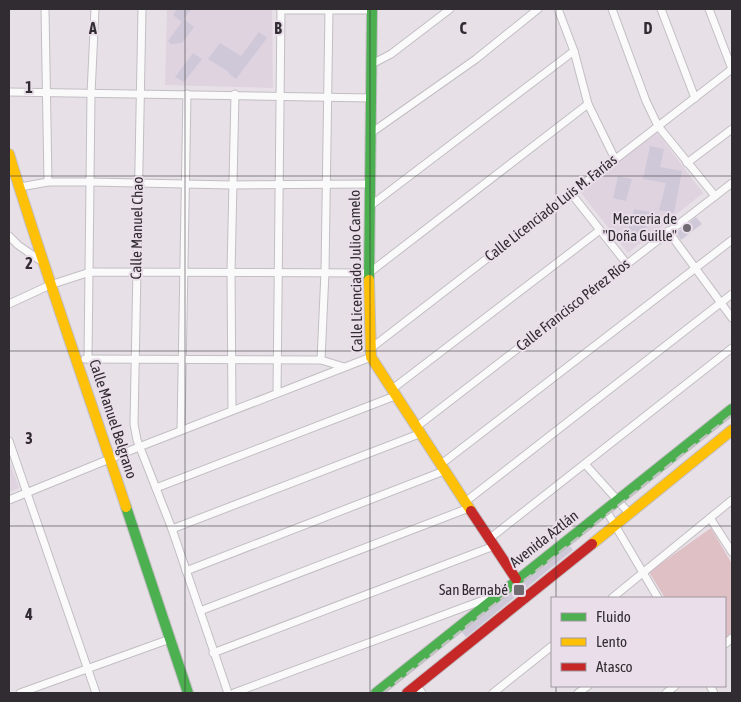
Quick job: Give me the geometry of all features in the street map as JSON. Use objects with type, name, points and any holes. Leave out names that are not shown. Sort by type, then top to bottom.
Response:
[{"type":"street","points":[[45,9],[48,182]]},
{"type":"street","points":[[95,9],[91,94],[90,272],[82,359],[321,360],[344,367]]},
{"type":"street","name":"Calle Manuel Chao","points":[[142,9],[134,424],[139,446],[172,529],[228,693]]},
{"type":"street","points":[[277,393],[281,9],[372,9]]},
{"type":"street","points":[[321,360],[327,185],[329,9]]},
{"type":"street","name":"Calle Licenciado Julio Camelo","points":[[372,9],[369,273],[371,353],[417,431],[516,579]]},
{"type":"street","points":[[372,64],[391,54],[450,9]]},
{"type":"street","points":[[371,133],[447,80],[538,9]]},
{"type":"street","points":[[558,9],[574,51],[588,104],[615,159]]},
{"type":"street","points":[[612,9],[658,126],[715,196]]},
{"type":"street","points":[[661,9],[695,98]]},
{"type":"street","points":[[709,9],[732,69]]},
{"type":"street","points":[[370,206],[574,51]]},
{"type":"street","name":"Calle Licenciado Luis M. Farías","points":[[9,500],[139,446],[344,367],[371,353],[570,192],[732,69]]},
{"type":"street","points":[[9,92],[235,94],[280,97],[371,98]]},
{"type":"street","points":[[181,430],[187,94]]},
{"type":"street","points":[[232,410],[231,272],[235,94]]},
{"type":"street","points":[[9,304],[50,285],[90,272],[136,270],[369,273],[588,104]]},
{"type":"street","points":[[687,163],[732,129]]},
{"type":"street","name":"Calle Manuel Belgrano","points":[[9,154],[41,261],[82,359],[109,460],[188,693]]},
{"type":"street","points":[[20,187],[48,182],[232,185],[370,184]]},
{"type":"street","name":"Calle Francisco Pérez Ríos","points":[[172,529],[417,431],[668,231],[732,183]]},
{"type":"street","points":[[570,192],[627,264]]},
{"type":"street","points":[[156,488],[393,393],[600,230]]},
{"type":"street","points":[[668,231],[732,318]]},
{"type":"street","points":[[9,236],[18,245],[41,261]]},
{"type":"street","points":[[186,570],[442,468],[732,240]]},
{"type":"street","points":[[200,611],[467,505],[732,294]]},
{"type":"street","points":[[213,653],[492,543],[584,464],[732,348]]},
{"type":"street","name":"Avenida Aztlán","points":[[376,693],[516,579],[732,409]]},
{"type":"street","points":[[407,693],[419,690],[614,525],[732,430]]},
{"type":"street","points":[[9,442],[96,693]]},
{"type":"street","points":[[584,464],[629,513]]},
{"type":"street","points":[[613,597],[732,500]]},
{"type":"street","points":[[606,510],[657,597]]},
{"type":"street","points":[[710,518],[732,552]]},
{"type":"street","points":[[234,693],[495,596]]},
{"type":"street","points":[[20,693],[30,692],[170,639]]},
{"type":"street","points":[[493,693],[551,647]]},
{"type":"shaded area","points":[[167,9],[272,9],[273,88],[165,85]]},
{"type":"shaded area","points":[[656,131],[703,193],[628,253],[581,193]]},
{"type":"shaded area","points":[[9,460],[19,488],[9,492]]},
{"type":"shaded area","points":[[711,528],[732,564],[732,634],[726,639],[726,597],[664,597],[649,572]]},
{"type":"building","points":[[177,9],[191,9],[182,22],[173,15]]},
{"type":"building","points":[[184,19],[194,27],[182,43],[171,44],[168,41]]},
{"type":"building","points":[[259,32],[267,38],[236,79],[229,72],[208,59],[220,43],[241,56]]},
{"type":"building","points":[[193,53],[202,59],[184,82],[175,77]]},
{"type":"building","points":[[650,146],[664,149],[660,167],[682,171],[674,213],[659,210],[666,183],[643,179]]},
{"type":"building","points":[[618,176],[632,179],[626,201],[613,198]]},
{"type":"building","points":[[634,209],[650,212],[643,241],[626,237]]},
{"type":"building","name":"Merceria de \"Doña Guille\"","points":[[696,217],[702,224],[681,240],[676,233]]},
{"type":"building","points":[[570,546],[573,550],[466,637],[462,632]]},
{"type":"railway","points":[[383,693],[732,415]]},
{"type":"traffic: fast","points":[[369,280],[372,9]]},
{"type":"traffic: fast","points":[[376,693],[732,409]]},
{"type":"traffic: fast","points":[[126,507],[188,693]]},
{"type":"traffic: slow","points":[[9,154],[126,507]]},
{"type":"traffic: slow","points":[[369,280],[371,357],[471,511]]},
{"type":"traffic: slow","points":[[592,544],[732,430]]},
{"type":"traffic: jam","points":[[471,511],[516,579]]},
{"type":"traffic: jam","points":[[407,693],[592,544]]},
{"type":"place","name":"Merceria de \"Doña Guille\"","points":[[687,228]]},
{"type":"place","name":"San Bernabé","points":[[519,590]]}]
